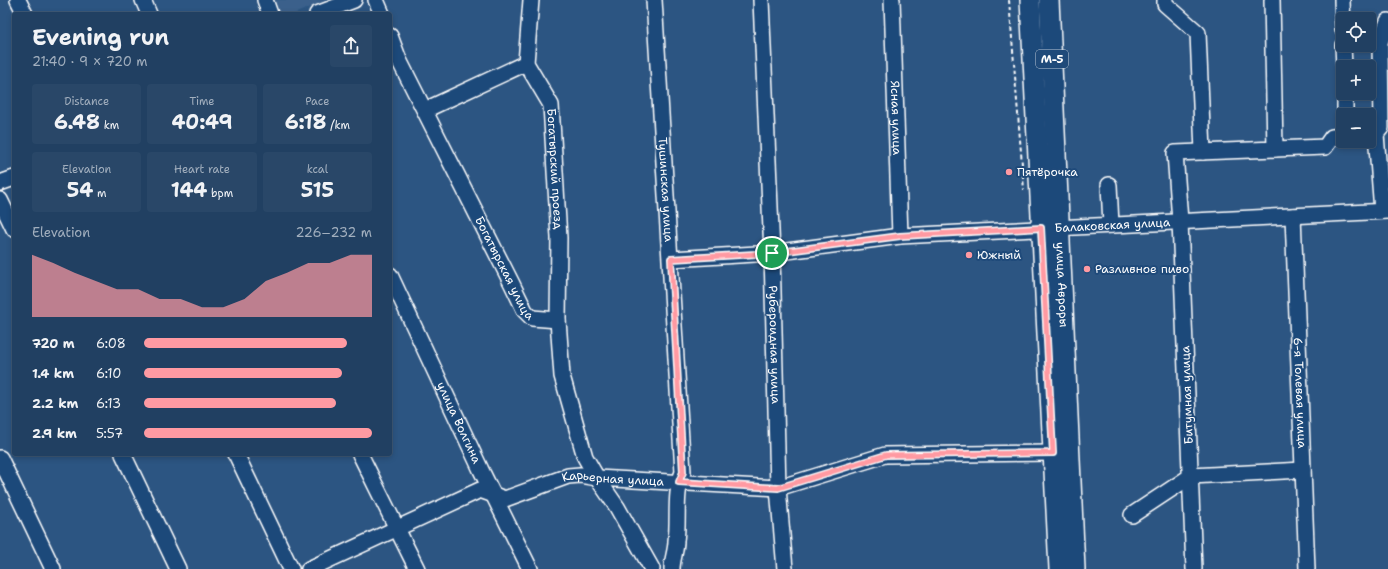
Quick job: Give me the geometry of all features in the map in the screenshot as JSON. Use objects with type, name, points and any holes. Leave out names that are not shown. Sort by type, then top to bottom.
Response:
[{"type":"main road","name":"улица Авроры","points":[[1030,0],[1050,228],[1075,569]]},
{"type":"main road","name":"улица Авроры","points":[[1049,0],[1053,453],[1059,569]]},
{"type":"street","points":[[18,0],[24,12]]},
{"type":"street","points":[[143,0],[148,12]]},
{"type":"street","points":[[265,0],[269,12]]},
{"type":"street","points":[[322,12],[354,0]]},
{"type":"street","points":[[376,0],[381,12]]},
{"type":"street","points":[[425,110],[526,63],[531,0]]},
{"type":"street","name":"Тушинская улица","points":[[654,0],[683,472],[679,482],[676,542],[672,569]]},
{"type":"street","name":"Рубероидная улица","points":[[761,0],[772,253],[778,488],[785,569]]},
{"type":"street","name":"Ясная улица","points":[[892,0],[900,236]]},
{"type":"street","points":[[1165,0],[1165,4],[1198,33],[1203,152],[1325,147],[1332,137],[1336,137]]},
{"type":"street","points":[[1272,0],[1275,149]]},
{"type":"street","points":[[1342,0],[1342,12]]},
{"type":"street","points":[[1385,211],[1378,134],[1382,128],[1380,42],[1388,21]]},
{"type":"street","name":"Богатырская улица","points":[[392,41],[399,60],[525,311],[532,318],[558,320]]},
{"type":"street","name":"Богатырский проезд","points":[[526,63],[551,105],[559,238],[558,320]]},
{"type":"street","name":"Битумная улица","points":[[1194,569],[1180,221],[1175,153],[1203,152]]},
{"type":"street","points":[[0,183],[12,179]]},
{"type":"street","points":[[1109,185],[1111,225]]},
{"type":"street","points":[[0,200],[12,225]]},
{"type":"street","name":"Балаковская улица","points":[[671,259],[772,253],[900,236],[1385,211]]},
{"type":"street","name":"6-я Толевая улица","points":[[1293,216],[1308,569]]},
{"type":"street","name":"улица Волгина","points":[[392,279],[481,470],[530,569]]},
{"type":"street","points":[[558,320],[562,376],[586,457],[597,478],[617,507],[652,569]]},
{"type":"street","name":"Карьерная улица","points":[[309,569],[480,490],[505,499],[568,476],[580,475],[597,478],[778,488],[886,455],[1053,453]]},
{"type":"street","points":[[124,456],[178,569]]},
{"type":"street","points":[[237,456],[291,569]]},
{"type":"street","points":[[361,456],[417,569]]},
{"type":"street","points":[[0,458],[53,569]]},
{"type":"street","points":[[1132,516],[1191,476],[1303,470]]},
{"type":"shaded area","points":[[272,0],[326,0],[299,12],[276,12]]},
{"type":"place","name":"Пятёрочка","points":[[1009,172]]},
{"type":"place","name":"Южный","points":[[969,255]]},
{"type":"place","name":"Разливное пиво","points":[[1087,269]]},
{"type":"route","points":[[1041,228],[1053,453],[886,455],[778,488],[679,482],[683,472],[671,259],[772,253],[900,236],[1041,228]]}]
